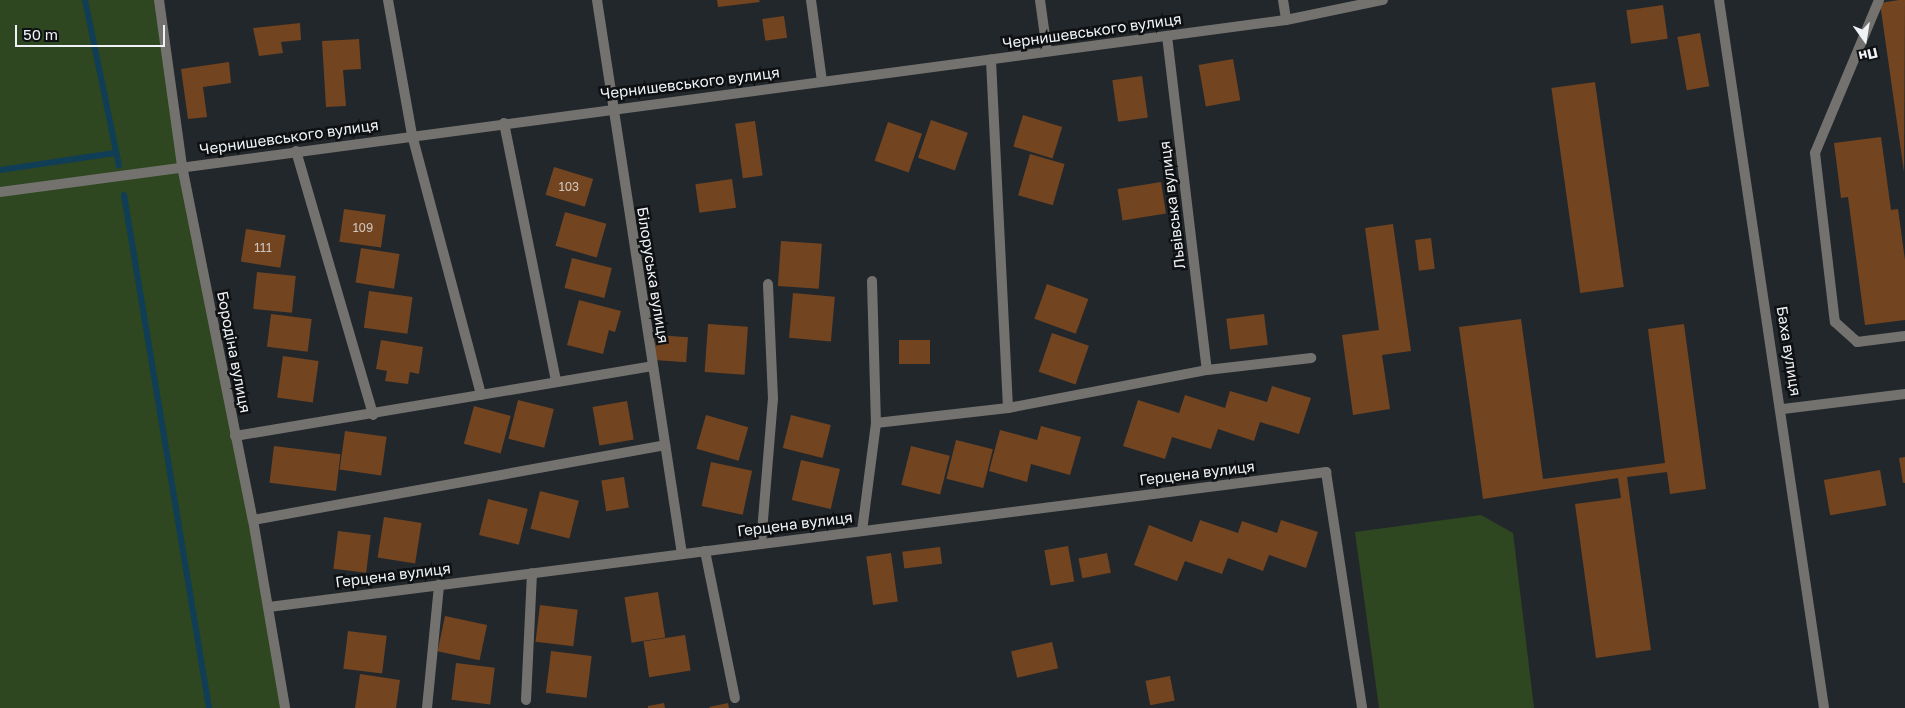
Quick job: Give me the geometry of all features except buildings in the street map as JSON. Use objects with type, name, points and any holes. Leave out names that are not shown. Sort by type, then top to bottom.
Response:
[{"type":"street","name":"Бородіна вулиця","points":[[159,0],[182,166],[253,520],[285,708]]},
{"type":"street","points":[[388,0],[412,135],[481,395]]},
{"type":"street","name":"Білоруська вулиця","points":[[597,0],[612,109],[682,554]]},
{"type":"street","points":[[811,0],[822,81]]},
{"type":"street","points":[[1040,0],[1047,52]]},
{"type":"street","points":[[1283,0],[1286,20]]},
{"type":"street","name":"Чернишевського вулиця","points":[[0,192],[412,135],[1286,20],[1383,0]]},
{"type":"street","name":"Баха вулиця","points":[[1719,0],[1782,409],[1824,708]]},
{"type":"street","points":[[1879,0],[1815,153],[1835,322],[1857,342],[1905,336]]},
{"type":"street","name":"Львівська вулиця","points":[[1167,36],[1207,370]]},
{"type":"street","points":[[991,59],[1008,408]]},
{"type":"street","points":[[504,123],[556,382]]},
{"type":"street","points":[[296,151],[372,415]]},
{"type":"street","points":[[862,531],[876,423],[872,281]]},
{"type":"street","points":[[761,544],[773,399],[768,284]]},
{"type":"street","points":[[876,423],[1008,408],[1207,370],[1311,358]]},
{"type":"street","points":[[235,436],[372,415],[652,366]]},
{"type":"street","points":[[1782,409],[1905,394]]},
{"type":"street","points":[[253,520],[665,444]]},
{"type":"street","name":"Герцена вулиця","points":[[269,607],[1326,472],[1362,708]]},
{"type":"street","points":[[704,551],[735,698]]},
{"type":"street","points":[[526,700],[532,573]]},
{"type":"street","points":[[427,708],[439,585]]},
{"type":"green space","points":[[0,0],[158,0],[181,166],[285,708],[0,708]]},
{"type":"green space","points":[[1481,515],[1513,533],[1534,708],[1379,708],[1355,532]]},
{"type":"waterway","points":[[85,0],[119,166]]},
{"type":"waterway","points":[[0,170],[115,153]]},
{"type":"waterway","points":[[124,195],[209,708]]}]
